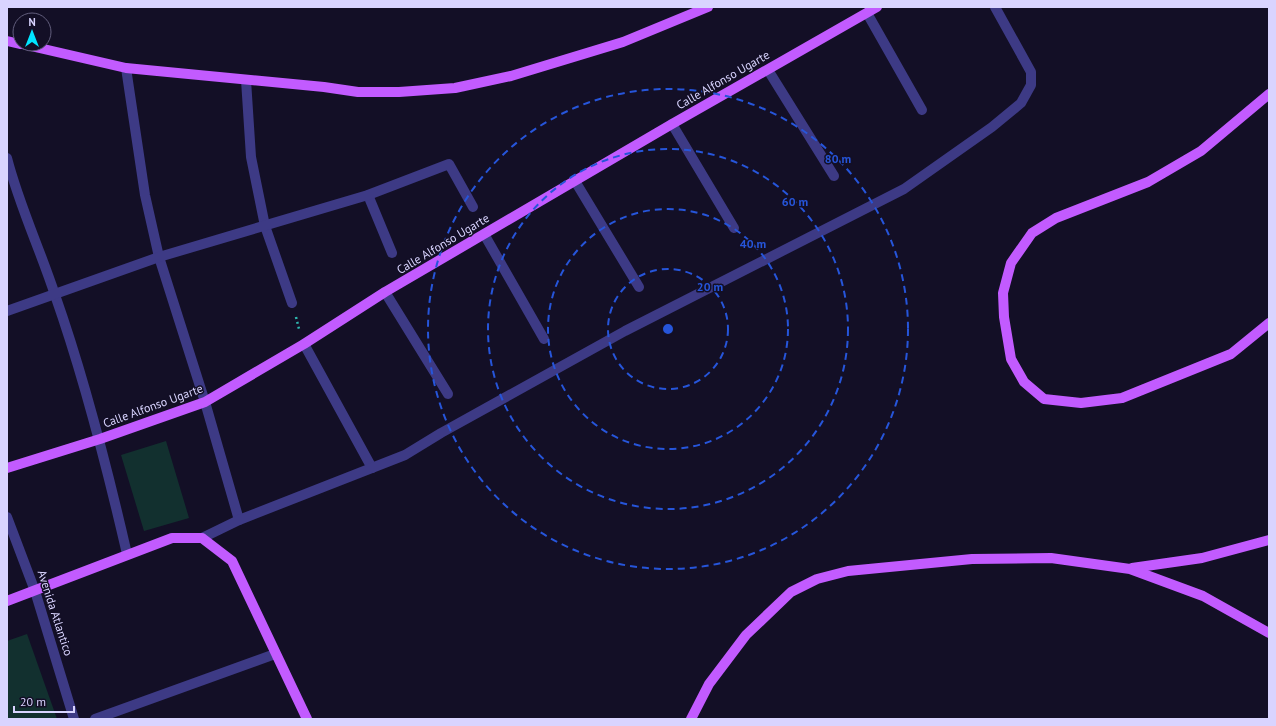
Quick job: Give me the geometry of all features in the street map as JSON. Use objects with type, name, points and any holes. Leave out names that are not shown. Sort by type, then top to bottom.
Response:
[{"type":"main road","points":[[52,51],[126,68],[358,92],[399,92],[455,88],[511,76],[623,42],[708,7]]},
{"type":"main road","name":"Calle Alfonso Ugarte","points":[[7,468],[100,439],[205,402],[304,344],[385,292],[672,124],[877,7]]},
{"type":"main road","points":[[1269,94],[1194,155],[1148,182],[1056,218],[1032,233],[1011,263],[1003,293],[1004,317],[1011,359],[1024,382],[1044,399],[1081,403],[1122,398],[1231,354],[1269,323]]},
{"type":"main road","points":[[7,601],[35,592],[127,554],[172,538],[202,538],[232,561],[274,654],[307,719]]},
{"type":"main road","points":[[1130,569],[1202,558],[1269,540]]},
{"type":"main road","points":[[691,719],[708,684],[746,635],[791,592],[817,578],[848,571],[972,559],[1051,558],[1130,569],[1203,596],[1269,633]]},
{"type":"street","points":[[202,538],[239,520],[405,454],[625,332],[904,189],[992,127],[1021,103],[1031,85],[1031,72],[995,7]]},
{"type":"street","points":[[867,13],[922,110]]},
{"type":"street","points":[[126,68],[145,195],[159,257],[205,402],[239,520]]},
{"type":"street","points":[[768,70],[834,176]]},
{"type":"street","points":[[246,80],[251,157],[265,226],[292,303]]},
{"type":"street","points":[[672,124],[734,228]]},
{"type":"street","points":[[7,158],[17,194],[55,294],[100,439],[127,554]]},
{"type":"street","points":[[7,311],[159,257],[368,194],[449,164],[473,207]]},
{"type":"street","points":[[575,181],[639,287]]},
{"type":"street","points":[[368,194],[392,253]]},
{"type":"street","points":[[484,234],[544,339]]},
{"type":"street","points":[[385,292],[448,394]]},
{"type":"street","points":[[304,344],[372,468]]},
{"type":"street","name":"Avenida Atlantico","points":[[7,517],[35,592],[74,719]]},
{"type":"street","points":[[95,719],[274,654]]},
{"type":"path","points":[[292,303],[304,344]]},
{"type":"green space","points":[[166,441],[189,518],[144,531],[121,455]]},
{"type":"green space","points":[[27,634],[57,719],[7,719],[7,641]]}]
